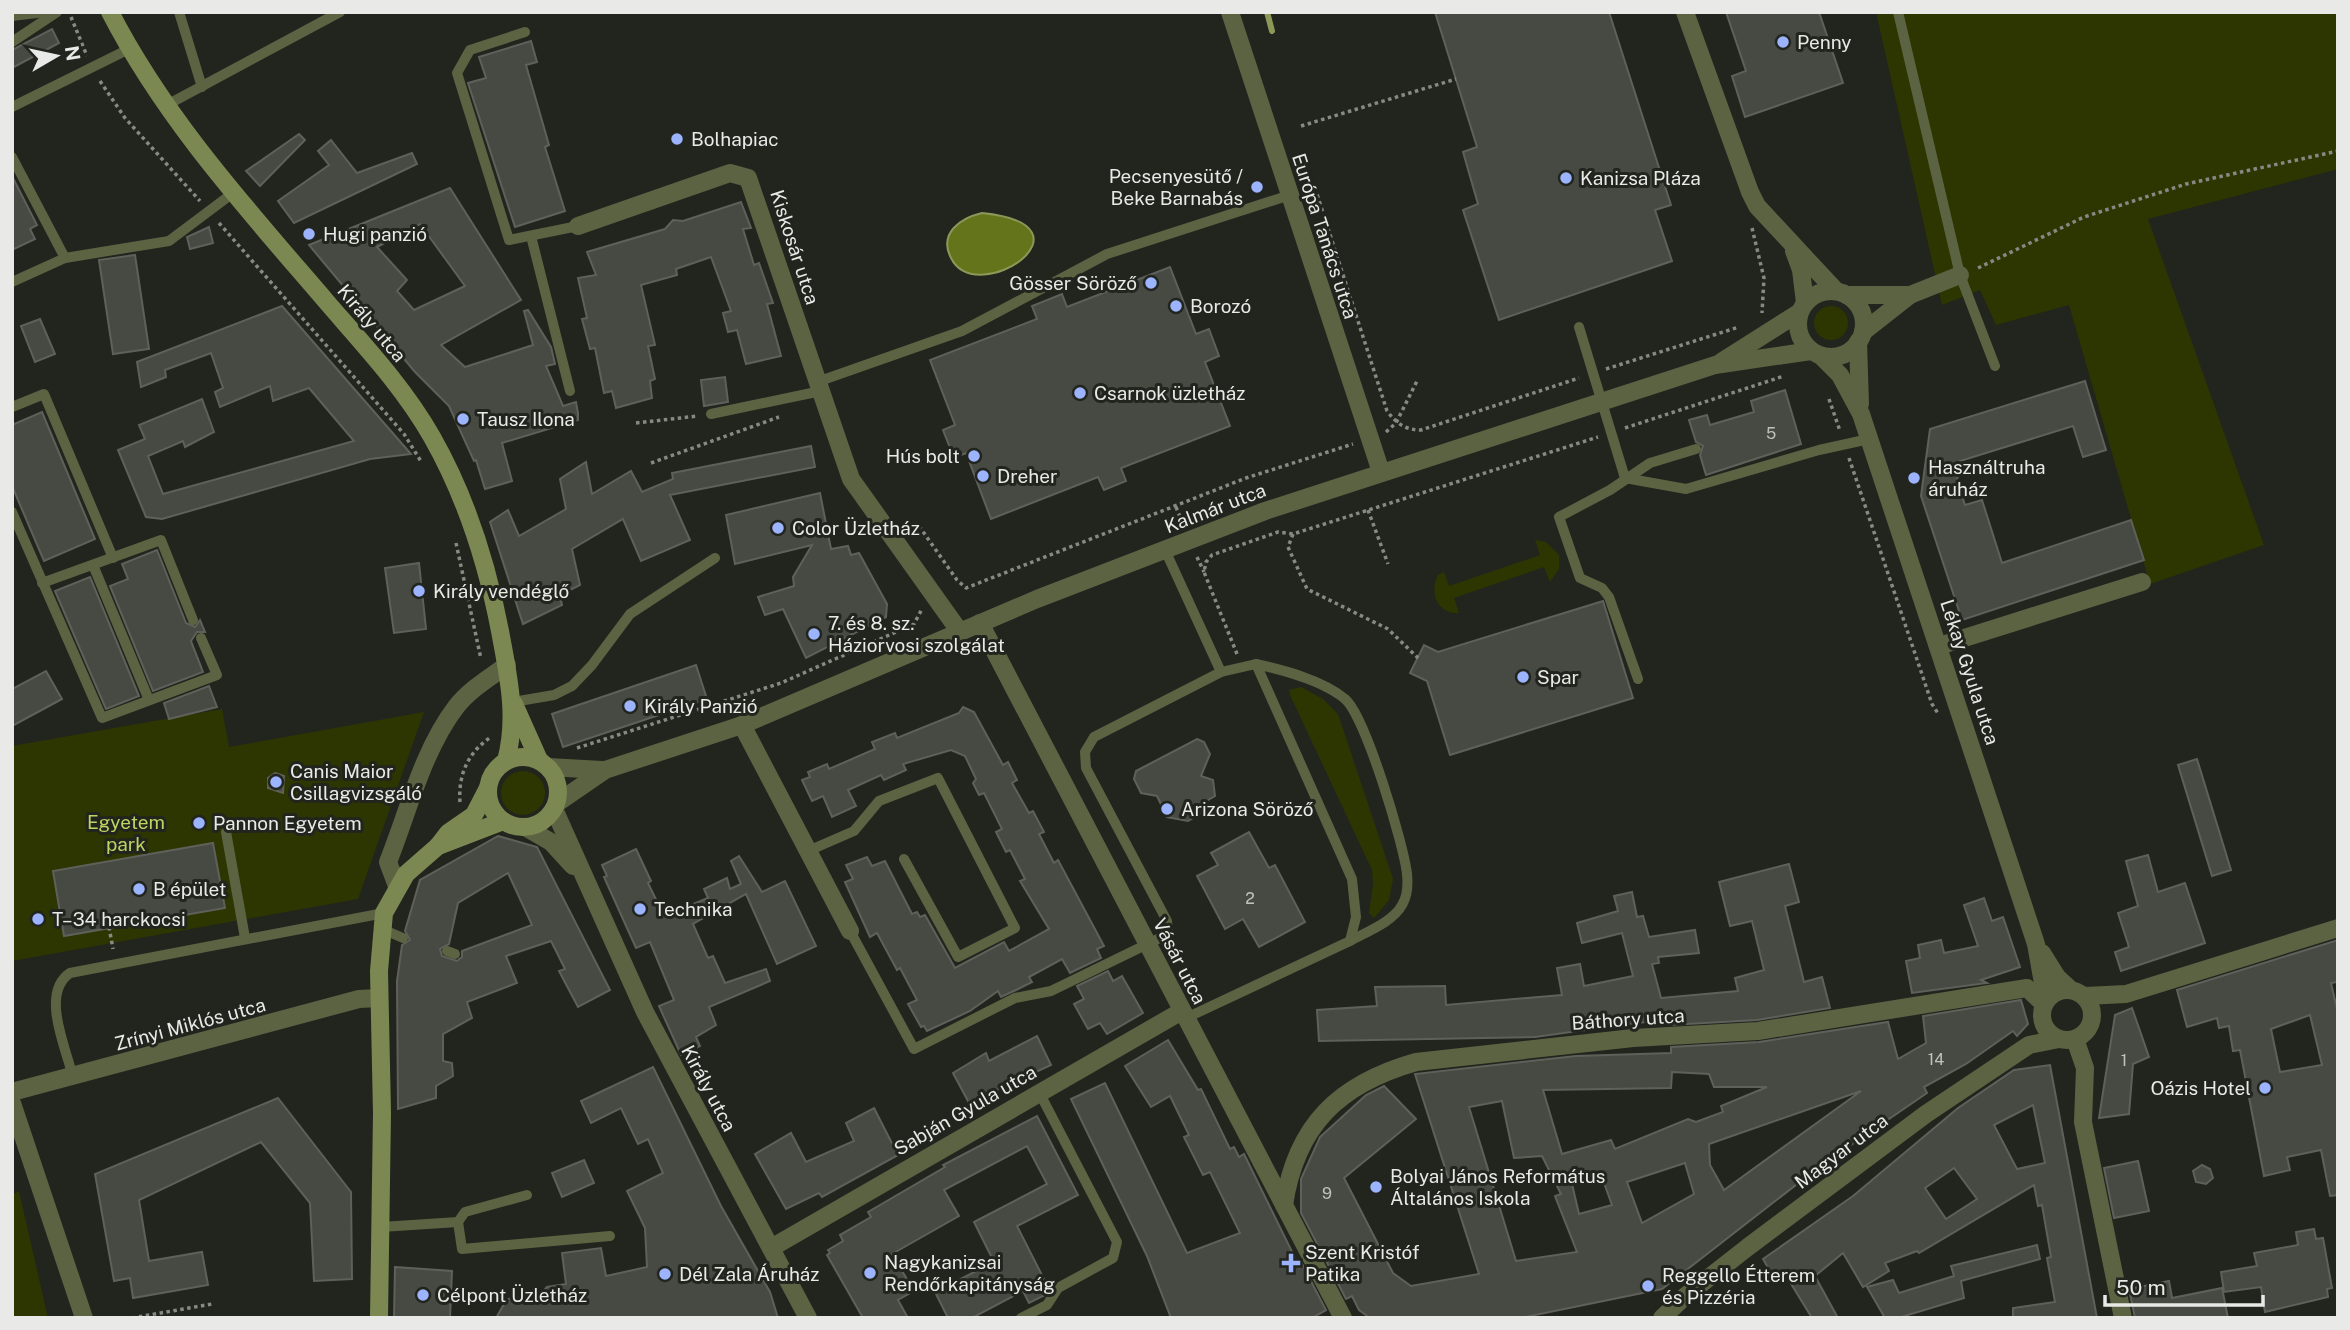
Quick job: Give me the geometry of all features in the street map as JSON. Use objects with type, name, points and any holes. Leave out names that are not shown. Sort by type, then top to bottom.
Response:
[{"type":"main road","name":"Király utca","points":[[110,12],[129,49],[165,106],[233,192],[389,375],[431,436],[471,522],[489,582],[513,703],[506,761]]},
{"type":"main road","name":"Király utca","points":[[513,703],[543,763]]},
{"type":"main road","points":[[375,1317],[381,1227],[379,998],[383,921],[397,886],[416,864],[438,846],[448,832],[474,815],[494,772],[506,761],[522,756],[543,763],[557,781],[555,806],[542,822],[524,827],[503,821],[491,807],[488,788]]},
{"type":"main road","points":[[438,846],[503,821]]},
{"type":"street","name":"Európa Tanács utca","points":[[1230,12],[1381,472]]},
{"type":"street","points":[[1685,12],[1741,169],[1757,206],[1861,311],[1861,414]]},
{"type":"street","name":"Kiskosár utca","points":[[578,226],[730,173],[745,175],[753,188],[819,386]]},
{"type":"street","points":[[1790,241],[1801,270],[1802,308],[1799,334],[1816,354],[1840,375],[1861,414]]},
{"type":"street","points":[[1816,354],[1842,355],[1910,295],[1960,275]]},
{"type":"street","points":[[1802,308],[1825,292],[1910,295]]},
{"type":"street","name":"Kalmár utca","points":[[1715,365],[1802,308]]},
{"type":"street","name":"Kalmár utca","points":[[555,806],[605,770],[742,724],[980,623],[1265,511],[1715,365],[1816,354]]},
{"type":"street","points":[[819,386],[851,479],[960,632]]},
{"type":"street","name":"Lékay Gyula utca","points":[[1861,414],[2036,944]]},
{"type":"street","points":[[1939,646],[2142,582]]},
{"type":"street","name":"Vásár utca","points":[[980,623],[1343,1318]]},
{"type":"street","points":[[397,886],[388,862],[430,755],[457,705],[507,665]]},
{"type":"street","points":[[742,724],[850,931]]},
{"type":"street","name":"Kalmár utca","points":[[543,763],[605,770]]},
{"type":"street","name":"Király utca","points":[[555,806],[578,860],[580,873],[645,1012],[808,1318]]},
{"type":"street","name":"Király utca","points":[[524,827],[551,842],[580,873]]},
{"type":"street","points":[[2044,1008],[2055,992],[2120,996],[2338,928]]},
{"type":"street","points":[[2036,944],[2057,977],[2078,993],[2091,1008],[2092,1021]]},
{"type":"street","points":[[2036,944],[2046,1029],[2067,1039],[2085,1068],[2084,1122],[2123,1318]]},
{"type":"street","name":"Báthory utca","points":[[1284,1205],[1293,1159],[1306,1133],[1352,1090],[1388,1070],[1416,1062],[1633,1038],[1758,1031],[2027,988],[2044,1008]]},
{"type":"street","points":[[2067,1039],[2083,1035],[2092,1021],[2120,996]]},
{"type":"street","name":"Zrínyi Miklós utca","points":[[12,1092],[359,999],[379,998]]},
{"type":"street","name":"Magyar utca","points":[[2029,1045],[2044,1008]]},
{"type":"street","name":"Sabján Gyula utca","points":[[771,1248],[1038,1092],[1184,1014]]},
{"type":"street","name":"Magyar utca","points":[[1662,1318],[1683,1298],[1926,1114],[2029,1045],[2067,1039]]},
{"type":"street","points":[[12,1103],[84,1318]]},
{"type":"lane","points":[[12,16],[45,12]]},
{"type":"lane","points":[[12,42],[57,12]]},
{"type":"lane","points":[[179,12],[202,87]]},
{"type":"lane","points":[[165,106],[340,12]]},
{"type":"lane","points":[[1898,12],[1960,275],[1995,366]]},
{"type":"lane","points":[[525,32],[470,50],[457,73],[509,240],[578,226]]},
{"type":"lane","points":[[12,107],[129,49]]},
{"type":"lane","points":[[12,157],[65,258]]},
{"type":"lane","points":[[12,282],[65,258],[169,241],[233,192]]},
{"type":"lane","points":[[711,414],[819,386],[962,331],[1107,254],[1290,195]]},
{"type":"lane","points":[[531,236],[570,391]]},
{"type":"lane","points":[[1579,327],[1625,478]]},
{"type":"lane","points":[[12,407],[44,394],[113,558]]},
{"type":"lane","points":[[1625,478],[1686,489],[1746,468],[1870,439]]},
{"type":"lane","points":[[1638,679],[1614,606],[1606,591],[1580,578],[1559,517],[1610,490],[1650,463],[1696,449]]},
{"type":"lane","points":[[12,512],[102,718],[217,675],[201,638]]},
{"type":"lane","points":[[42,583],[161,540],[193,620]]},
{"type":"lane","points":[[1165,550],[1221,672]]},
{"type":"lane","points":[[513,703],[554,695],[572,686],[592,665],[630,614],[715,558]]},
{"type":"lane","points":[[93,565],[149,700]]},
{"type":"lane","points":[[1256,664],[1352,879],[1356,917],[1350,942]]},
{"type":"lane","points":[[850,931],[914,1049],[1015,998],[1051,991],[1168,934],[1170,928],[1086,768],[1085,752],[1094,737],[1221,672],[1256,664],[1327,687],[1345,698],[1359,717],[1402,851],[1407,880],[1405,900],[1394,916],[1350,942],[1184,1014]]},
{"type":"lane","points":[[808,851],[853,831],[880,801],[938,778],[1015,928],[958,957],[904,859]]},
{"type":"lane","points":[[226,832],[245,938]]},
{"type":"lane","points":[[73,1077],[55,1002],[58,986],[70,973],[245,938],[383,921],[403,938]]},
{"type":"lane","points":[[1021,1318],[1047,1305],[1058,1288],[1113,1258],[1118,1242],[1038,1092]]},
{"type":"lane","points":[[527,1195],[465,1212],[458,1222],[461,1249],[610,1236]]},
{"type":"lane","points":[[381,1227],[458,1222]]},
{"type":"path","points":[[69,12],[93,69],[125,118],[404,434],[426,469]]},
{"type":"path","points":[[1301,126],[1456,79]]},
{"type":"path","points":[[1960,275],[2084,217],[2186,184],[2338,151]]},
{"type":"path","points":[[1315,188],[1387,411],[1396,423],[1411,430],[1740,326]]},
{"type":"path","points":[[1757,206],[1752,230],[1764,278],[1760,318]]},
{"type":"path","points":[[1242,666],[1208,587],[1204,572],[1206,562],[1212,555],[1278,531],[1293,534],[1791,374]]},
{"type":"path","points":[[919,526],[957,580],[966,588],[1246,478],[1389,431],[1396,423],[1417,381]]},
{"type":"path","points":[[1827,391],[1932,704],[1946,726]]},
{"type":"path","points":[[636,423],[711,414]]},
{"type":"path","points":[[651,463],[740,434],[787,414]]},
{"type":"path","points":[[1368,510],[1388,564]]},
{"type":"path","points":[[1293,534],[1287,547],[1307,589],[1388,629],[1418,658]]},
{"type":"path","points":[[454,535],[486,680]]},
{"type":"path","points":[[567,752],[793,677],[914,624],[923,606],[921,599],[957,580]]},
{"type":"path","points":[[109,928],[116,962]]},
{"type":"path","points":[[132,1318],[212,1304]]},
{"type":"green space","points":[[1876,12],[2338,12],[2338,169],[2148,219],[2264,545],[2150,584],[2069,305],[1996,325],[1980,290],[1942,305]]},
{"type":"green space","points":[[1831,306],[1843,311],[1848,323],[1843,335],[1831,340],[1819,335],[1814,323],[1819,311]]},
{"type":"green space","points":[[1535,540],[1546,542],[1559,555],[1559,569],[1550,582],[1544,567],[1454,598],[1459,613],[1440,606],[1434,588],[1438,575],[1444,572],[1449,586],[1540,555]]},
{"type":"green space","points":[[1301,687],[1323,699],[1338,714],[1393,879],[1389,900],[1374,918],[1369,913],[1372,870],[1290,695],[1289,690]]},
{"type":"green space","name":"Egyetem park","points":[[222,709],[229,747],[424,712],[358,899],[12,961],[12,746]]},
{"type":"green space","points":[[523,771],[532,772],[539,777],[544,784],[544,802],[539,809],[532,814],[523,815],[514,814],[507,809],[502,802],[501,793],[502,784],[507,777],[514,772]]},
{"type":"green space","points":[[19,1191],[48,1318],[12,1318],[12,1195]]},
{"type":"shaded area","points":[[982,213],[1016,221],[1032,232],[1032,246],[1022,260],[1004,270],[984,275],[965,271],[951,258],[947,241],[960,223]]},
{"type":"building","name":"Kanizsa Pláza","points":[[1435,12],[1609,12],[1671,205],[1655,210],[1672,261],[1499,320],[1463,210],[1478,204],[1463,152],[1477,147]]},
{"type":"building","name":"Penny","points":[[1726,12],[1819,12],[1843,83],[1745,117],[1732,76],[1746,71]]},
{"type":"building","points":[[52,29],[59,43],[12,68],[12,50]]},
{"type":"building","points":[[531,41],[537,62],[526,65],[549,145],[545,147],[565,211],[515,227],[468,83],[486,78],[479,57]]},
{"type":"building","points":[[299,134],[305,140],[260,186],[246,171]]},
{"type":"building","points":[[331,140],[357,173],[412,153],[417,164],[294,223],[278,201],[329,165],[318,151]]},
{"type":"building","points":[[12,176],[37,225],[30,229],[35,239],[12,250]]},
{"type":"building","points":[[450,188],[521,300],[441,345],[465,367],[533,345],[524,311],[528,310],[551,347],[555,364],[546,366],[563,406],[576,402],[578,420],[502,443],[512,481],[485,489],[476,460],[474,461],[449,406],[415,372],[309,245]],"holes":[[[420,224],[465,286],[414,310],[397,291],[407,280],[377,247]]]},
{"type":"building","points":[[741,202],[751,228],[743,229],[754,265],[759,263],[773,303],[767,304],[781,356],[746,364],[737,330],[728,332],[723,313],[731,311],[711,257],[676,269],[677,275],[641,285],[655,345],[648,346],[655,379],[650,381],[652,398],[616,408],[612,391],[604,393],[595,348],[590,349],[582,319],[587,318],[578,278],[596,275],[587,252],[665,229],[673,220],[683,221]]},
{"type":"building","points":[[209,227],[213,243],[190,249],[187,237]]},
{"type":"building","points":[[135,255],[149,349],[113,354],[99,260]]},
{"type":"building","name":"Csarnok üzletház","points":[[1170,267],[1196,334],[1209,329],[1219,356],[1205,362],[1230,426],[1121,468],[1126,481],[1104,490],[1098,477],[991,519],[966,453],[954,458],[943,430],[955,425],[930,360],[1037,319],[1032,306],[1062,294],[1067,307]]},
{"type":"building","points":[[282,306],[411,454],[370,459],[162,519],[146,517],[118,450],[145,439],[139,425],[202,399],[214,432],[185,447],[183,441],[148,456],[163,494],[354,441],[309,388],[273,401],[270,386],[220,407],[215,392],[223,388],[211,353],[165,370],[166,377],[141,387],[137,362]]},
{"type":"building","points":[[40,319],[55,354],[35,362],[21,326]]},
{"type":"building","points":[[725,377],[728,402],[704,406],[701,380]]},
{"type":"building","points":[[2085,381],[2106,450],[2083,457],[2073,426],[1960,461],[1957,481],[1965,505],[1982,500],[2002,563],[2131,520],[2144,560],[1962,620],[1921,496],[1930,429]]},
{"type":"building","points":[[1785,390],[1801,444],[1706,475],[1700,455],[1703,446],[1696,442],[1689,420],[1707,415],[1710,425],[1754,412],[1751,401]]},
{"type":"building","points":[[42,412],[95,539],[44,561],[12,486],[12,425]]},
{"type":"building","points":[[811,446],[815,467],[670,495],[690,540],[641,561],[623,519],[572,549],[580,585],[560,595],[562,605],[523,624],[490,522],[508,510],[519,536],[566,509],[560,479],[586,462],[592,494],[631,471],[642,492],[673,479],[672,473]]},
{"type":"building","points":[[820,493],[831,549],[848,546],[851,555],[859,553],[887,604],[886,617],[806,658],[783,609],[765,615],[758,597],[794,586],[793,577],[812,545],[735,564],[726,515]]},
{"type":"building","points":[[157,550],[186,623],[195,627],[200,620],[205,632],[197,632],[191,641],[203,672],[153,691],[110,586],[128,579],[122,564]]},
{"type":"building","points":[[419,563],[426,629],[394,633],[385,568]]},
{"type":"building","points":[[90,577],[139,696],[106,709],[55,591]]},
{"type":"building","name":"Spar","points":[[1603,601],[1633,698],[1450,755],[1427,681],[1410,673],[1424,645],[1438,652]]},
{"type":"building","name":"Király Panzió","points":[[696,665],[707,699],[563,747],[552,714]]},
{"type":"building","points":[[46,671],[62,699],[12,726],[12,689]]},
{"type":"building","points":[[209,686],[217,707],[169,719],[164,703]]},
{"type":"building","points":[[963,707],[974,712],[1003,765],[1008,762],[1017,780],[1012,783],[1029,813],[1033,811],[1044,832],[1039,834],[1054,863],[1058,860],[1104,946],[1097,949],[1101,958],[1070,973],[1062,959],[1029,977],[1032,982],[1001,997],[998,991],[970,1011],[927,1031],[924,1026],[921,1027],[908,1004],[917,1000],[900,968],[897,970],[877,933],[870,937],[845,882],[853,879],[846,865],[867,857],[872,866],[885,861],[912,914],[917,912],[920,917],[925,915],[955,968],[1004,942],[1009,951],[1049,929],[1020,881],[1025,879],[1010,850],[1006,852],[996,832],[1002,829],[984,793],[979,795],[973,783],[976,779],[965,756],[951,750],[903,764],[906,770],[884,780],[881,775],[848,790],[856,806],[832,817],[823,796],[812,801],[802,780],[810,777],[808,772],[827,764],[829,769],[875,749],[872,742],[895,733],[897,738],[959,713]]},
{"type":"building","points":[[1197,739],[1204,742],[1210,754],[1201,776],[1213,780],[1215,796],[1203,803],[1207,810],[1188,821],[1167,817],[1157,796],[1141,793],[1134,779],[1136,771]]},
{"type":"building","points":[[2197,759],[2231,870],[2212,876],[2178,765]]},
{"type":"building","points":[[275,773],[284,776],[283,793],[268,788],[268,778]]},
{"type":"building","points":[[1249,832],[1269,868],[1275,865],[1305,922],[1259,947],[1243,919],[1225,929],[1197,876],[1218,865],[1211,853]]},
{"type":"building","points":[[498,836],[537,847],[610,990],[578,1007],[559,971],[565,969],[551,941],[506,956],[517,983],[467,1002],[472,1018],[443,1034],[443,1061],[452,1063],[453,1076],[436,1086],[436,1098],[398,1109],[397,981],[402,945],[410,940],[405,931],[420,880]],"holes":[[[508,873],[532,925],[462,951],[462,957],[457,961],[442,956],[440,949],[449,944],[458,903]]]},
{"type":"building","name":"B épület","points":[[213,843],[225,908],[64,936],[53,871]]},
{"type":"building","points":[[636,849],[664,916],[708,898],[704,889],[727,878],[730,889],[741,884],[731,861],[739,856],[762,892],[785,881],[816,946],[777,964],[746,894],[693,924],[708,958],[713,956],[725,983],[766,969],[770,981],[709,1007],[716,1025],[696,1037],[700,1046],[681,1055],[659,1006],[674,1000],[650,942],[636,948],[604,877],[607,876],[602,865]]},
{"type":"building","points":[[2148,855],[2158,892],[2185,883],[2205,943],[2121,971],[2115,952],[2129,947],[2118,913],[2138,906],[2126,861]]},
{"type":"building","points":[[1789,864],[1799,902],[1785,906],[1804,982],[1822,977],[1830,1008],[1757,1020],[1670,1025],[1670,1020],[1535,1037],[1319,1041],[1317,1010],[1377,1006],[1375,987],[1445,986],[1446,1005],[1562,995],[1557,968],[1580,964],[1584,986],[1633,976],[1622,933],[1582,943],[1577,923],[1618,911],[1614,896],[1632,892],[1637,917],[1643,916],[1649,937],[1695,930],[1699,953],[1658,957],[1659,963],[1652,964],[1661,998],[1738,991],[1735,978],[1764,970],[1752,921],[1730,926],[1719,882]]},
{"type":"building","points":[[1984,898],[1992,921],[2003,917],[2020,967],[1981,980],[1987,983],[1912,993],[1906,961],[1920,958],[1918,945],[1941,940],[1944,953],[1978,946],[1964,905]]},
{"type":"building","points":[[2338,940],[2338,982],[2331,983],[2338,1013],[2338,1195],[2330,1196],[2321,1150],[2287,1157],[2290,1170],[2264,1176],[2240,1050],[2233,1051],[2229,1026],[2219,1028],[2217,1018],[2187,1027],[2177,990]],"holes":[[[2310,1015],[2322,1065],[2280,1072],[2271,1029]]]},
{"type":"building","points":[[1108,971],[1113,981],[1122,976],[1143,1013],[1107,1034],[1100,1023],[1088,1029],[1074,1004],[1084,999],[1077,986]]},
{"type":"building","points":[[2021,1000],[2028,1024],[2017,1036],[2013,1031],[1966,1064],[1924,1087],[1927,1093],[1819,1167],[1662,1289],[1520,1318],[1370,1318],[1359,1310],[1352,1296],[1346,1299],[1301,1213],[1301,1179],[1320,1137],[1366,1095],[1384,1086],[1416,1119],[1344,1178],[1393,1273],[1411,1286],[1479,1274],[1415,1074],[1576,1056],[1671,1053],[1671,1047],[1759,1042],[1888,1022],[1898,1059],[1926,1043],[1923,1016]],"holes":[[[1672,1072],[1709,1074],[1714,1087],[1767,1087],[1721,1106],[1723,1112],[1696,1122],[1688,1119],[1615,1149],[1611,1140],[1562,1154],[1543,1090],[1671,1088]],[[1861,1091],[1724,1190],[1710,1165],[1709,1144]],[[1502,1101],[1514,1158],[1542,1156],[1561,1194],[1555,1196],[1577,1252],[1516,1261],[1469,1107]],[[1685,1163],[1694,1194],[1642,1223],[1627,1182]],[[1600,1172],[1612,1205],[1579,1214],[1572,1184]]]},
{"type":"building","points":[[2132,1008],[2149,1057],[2133,1064],[2129,1114],[2099,1118],[2115,1015]]},
{"type":"building","points":[[1037,1036],[1051,1065],[969,1103],[953,1073],[986,1053],[989,1061]]},
{"type":"building","points":[[1168,1040],[1198,1090],[1201,1089],[1230,1149],[1234,1147],[1239,1157],[1244,1154],[1300,1268],[1300,1260],[1326,1310],[1312,1318],[1171,1318],[1147,1256],[1071,1099],[1105,1083],[1187,1253],[1240,1233],[1210,1172],[1203,1175],[1184,1137],[1189,1135],[1170,1096],[1151,1107],[1125,1066]]},
{"type":"building","points":[[2050,1065],[2097,1318],[2013,1318],[2013,1308],[2055,1302],[2042,1205],[2038,1206],[2034,1185],[1919,1253],[1917,1251],[1885,1263],[1889,1271],[1863,1287],[1843,1253],[1815,1276],[1838,1318],[1812,1318],[1785,1274],[1776,1281],[1763,1259],[1853,1196],[1958,1108],[2014,1070]],"holes":[[[2033,1105],[2045,1163],[2017,1169],[1994,1125]],[[1954,1168],[1977,1199],[1946,1219],[1925,1188]]]},
{"type":"building","points":[[653,1067],[721,1206],[770,1292],[778,1318],[496,1318],[507,1299],[540,1295],[547,1287],[566,1284],[562,1253],[601,1248],[606,1276],[647,1267],[645,1228],[627,1191],[663,1173],[648,1139],[638,1144],[621,1108],[591,1123],[581,1101]]},
{"type":"building","points":[[278,1098],[351,1192],[352,1279],[314,1281],[310,1203],[261,1142],[139,1200],[149,1261],[202,1252],[208,1285],[133,1298],[130,1278],[114,1281],[95,1174]]},
{"type":"building","points":[[874,1108],[898,1155],[822,1197],[819,1193],[786,1209],[755,1154],[791,1133],[806,1162],[854,1141],[846,1123]]},
{"type":"building","points":[[1037,1116],[1078,1195],[1017,1226],[1049,1289],[1045,1295],[1029,1303],[1023,1291],[972,1318],[948,1318],[935,1292],[994,1262],[974,1222],[1047,1184],[1027,1146],[944,1190],[959,1216],[892,1254],[914,1291],[898,1300],[908,1318],[863,1318],[827,1255],[830,1253],[828,1250],[843,1241],[840,1235],[871,1217],[868,1212],[945,1167],[943,1165]]},
{"type":"building","points":[[584,1160],[594,1183],[562,1197],[552,1173]]},
{"type":"building","points":[[2138,1161],[2149,1211],[2114,1218],[2104,1168]]},
{"type":"building","points":[[2202,1165],[2210,1169],[2213,1178],[2206,1184],[2196,1182],[2193,1171]]},
{"type":"building","points":[[2314,1229],[2316,1239],[2323,1238],[2332,1288],[2327,1289],[2328,1297],[2265,1312],[2261,1287],[2224,1292],[2221,1272],[2257,1266],[2254,1253],[2298,1245],[2296,1232]]},
{"type":"building","points":[[2037,1245],[2040,1259],[1961,1281],[1964,1298],[1898,1318],[1885,1318],[1867,1287],[1893,1280],[1899,1293],[1954,1276],[1951,1266]]},
{"type":"building","name":"Célpont Üzletház","points":[[395,1267],[452,1271],[450,1318],[394,1318]]},
{"type":"building","points":[[2169,1281],[2172,1298],[2222,1288],[2228,1318],[2135,1318],[2129,1289]]},
{"type":"waterway","points":[[1267,12],[1272,31]]},
{"type":"place","name":"Penny","points":[[1783,42]]},
{"type":"place","name":"Bolhapiac","points":[[677,139]]},
{"type":"place","name":"Kanizsa Pláza","points":[[1566,178]]},
{"type":"place","name":"Pecsenyesütő / Beke Barnabás","points":[[1257,187]]},
{"type":"place","name":"Hugi panzió","points":[[309,234]]},
{"type":"place","name":"Gösser Söröző","points":[[1151,283]]},
{"type":"place","name":"Borozó","points":[[1176,306]]},
{"type":"place","name":"Csarnok üzletház","points":[[1080,393]]},
{"type":"place","name":"Tausz Ilona","points":[[463,419]]},
{"type":"place","name":"Hús bolt","points":[[974,456]]},
{"type":"place","name":"Dreher","points":[[983,476]]},
{"type":"place","name":"Használtruha áruház","points":[[1914,478]]},
{"type":"place","name":"Color Üzletház","points":[[778,528]]},
{"type":"place","name":"Király vendéglő","points":[[419,591]]},
{"type":"place","name":"7. és 8. sz. Háziorvosi szolgálat","points":[[814,634]]},
{"type":"place","name":"Spar","points":[[1523,677]]},
{"type":"place","name":"Király Panzió","points":[[630,706]]},
{"type":"place","name":"Canis Maior Csillagvizsgáló","points":[[276,782]]},
{"type":"place","name":"Arizona Söröző","points":[[1167,809]]},
{"type":"place","name":"Pannon Egyetem","points":[[199,823]]},
{"type":"place","name":"B épület","points":[[139,889]]},
{"type":"place","name":"Technika","points":[[640,909]]},
{"type":"place","name":"T–34 harckocsi","points":[[38,919]]},
{"type":"place","name":"Oázis Hotel","points":[[2265,1088]]},
{"type":"place","name":"Bolyai János Református Általános Iskola","points":[[1376,1187]]},
{"type":"place","name":"Szent Kristóf Patika","points":[[1291,1263]]},
{"type":"place","name":"Nagykanizsai Rendőrkapitányság","points":[[870,1273]]},
{"type":"place","name":"Dél Zala Áruház","points":[[665,1274]]},
{"type":"place","name":"Reggello Étterem és Pizzéria","points":[[1648,1286]]},
{"type":"place","name":"Célpont Üzletház","points":[[423,1295]]}]
